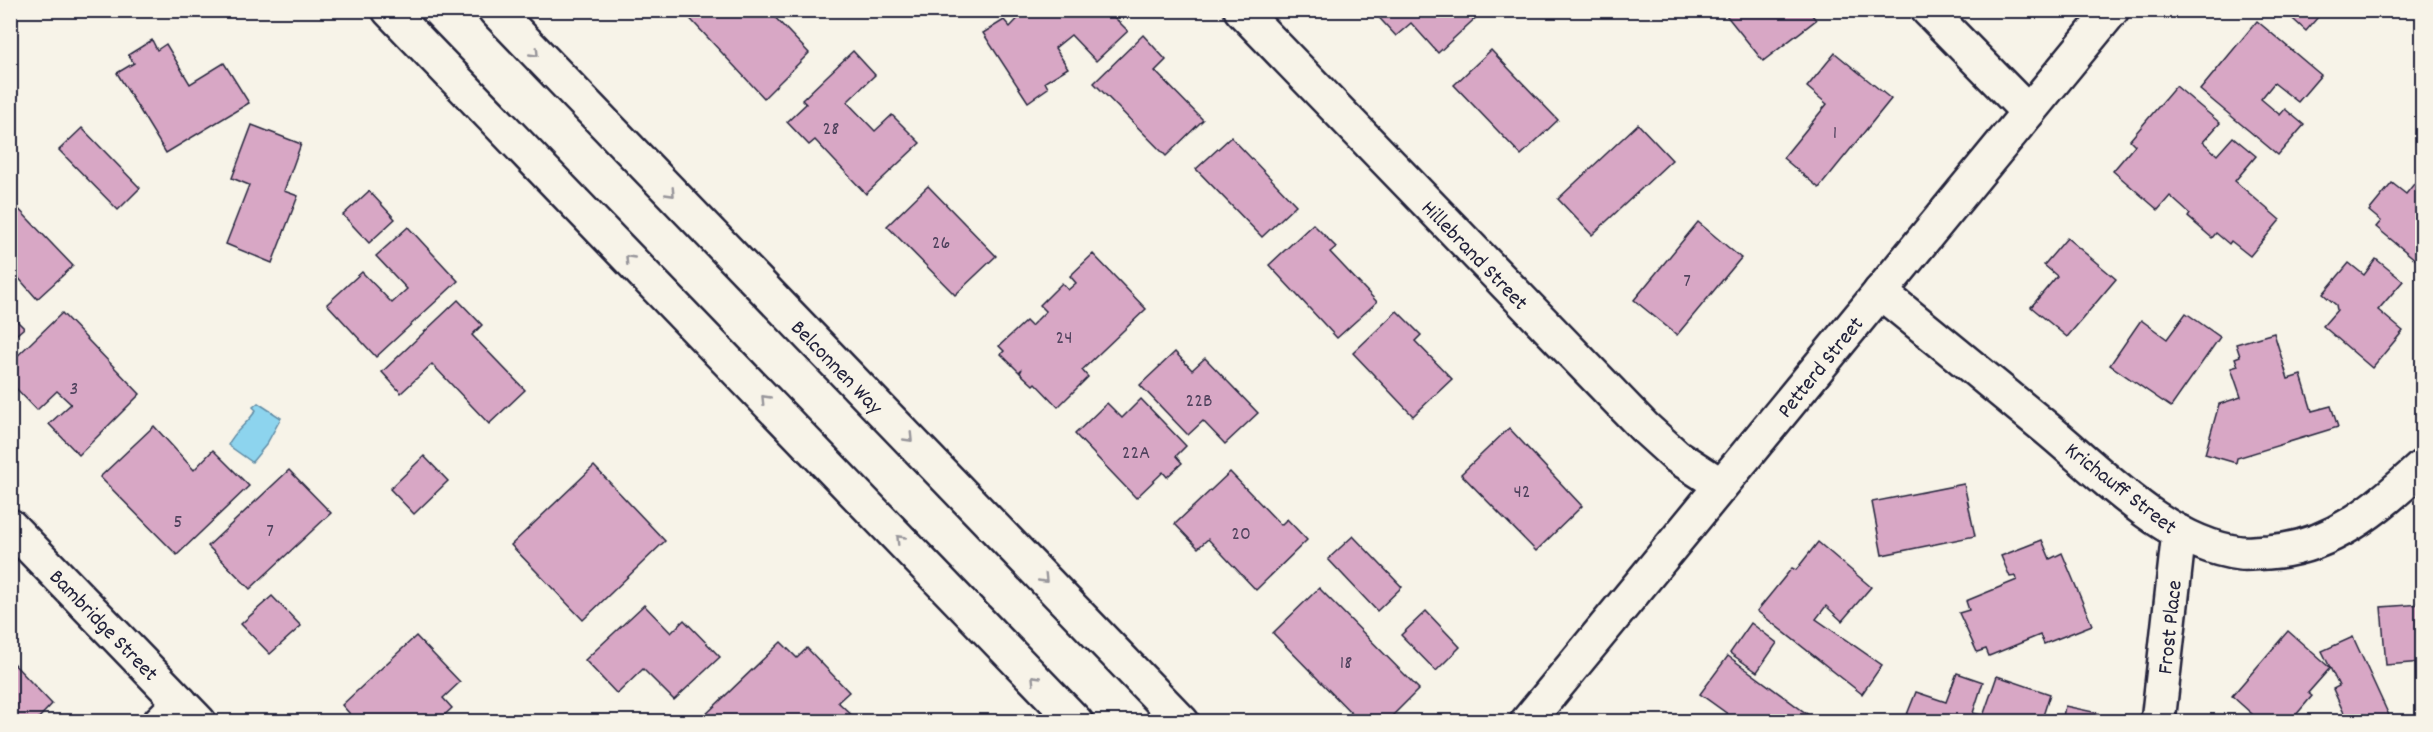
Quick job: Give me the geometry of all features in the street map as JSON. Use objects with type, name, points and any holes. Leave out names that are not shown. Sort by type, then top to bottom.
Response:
[{"type":"street","points":[[389,10],[1076,722]]},
{"type":"street","name":"Belconnen Way","points":[[495,10],[1182,722]]},
{"type":"street","name":"Hillebrand Street","points":[[1241,10],[1644,427],[1676,456],[1721,485]]},
{"type":"street","points":[[1928,10],[2028,112]]},
{"type":"street","name":"Petterd Street","points":[[1527,722],[2112,10]]},
{"type":"street","name":"Krichauff Street","points":[[1880,292],[2148,512],[2198,542],[2241,554],[2289,550],[2336,534],[2379,506],[2422,466]]},
{"type":"street","name":"Bambridge Street","points":[[10,526],[180,715]]},
{"type":"street","name":"Frost Place","points":[[2158,722],[2179,532]]},
{"type":"water","points":[[258,403],[281,418],[266,445],[252,462],[228,445],[253,415],[256,410],[253,407]]},
{"type":"building","points":[[682,10],[757,10],[761,15],[768,10],[809,53],[764,98]]},
{"type":"building","points":[[1026,10],[1107,10],[1128,31],[1096,61],[1071,35],[1055,48],[1068,68],[1045,82],[1048,88],[1028,102],[983,33],[1004,20],[1010,27]]},
{"type":"building","points":[[1372,10],[1484,10],[1438,53],[1411,23],[1396,36]]},
{"type":"building","points":[[1722,10],[1808,10],[1816,20],[1763,61]]},
{"type":"building","points":[[2283,10],[2324,10],[2306,31]]},
{"type":"building","points":[[2257,21],[2321,75],[2298,102],[2274,83],[2261,99],[2280,115],[2285,109],[2304,125],[2278,155],[2200,90]]},
{"type":"building","points":[[1143,35],[1166,60],[1155,71],[1203,120],[1166,156],[1094,83]]},
{"type":"building","points":[[152,40],[157,50],[166,44],[190,84],[224,63],[249,103],[166,153],[117,73],[134,63],[128,55]]},
{"type":"building","points":[[1491,50],[1558,120],[1521,155],[1454,85]]},
{"type":"building","points":[[853,51],[875,75],[847,102],[875,131],[892,115],[920,143],[866,194],[815,140],[809,145],[787,122],[806,104],[802,100]]},
{"type":"building","points":[[1835,53],[1891,99],[1819,188],[1783,158],[1827,104],[1807,87]]},
{"type":"building","points":[[2176,86],[2220,123],[2203,142],[2217,155],[2233,137],[2256,156],[2235,181],[2280,220],[2250,256],[2231,241],[2229,244],[2216,233],[2212,238],[2188,217],[2190,214],[2170,196],[2158,210],[2113,171],[2135,145],[2130,140]]},
{"type":"building","points":[[1638,124],[1672,160],[1592,235],[1558,199]]},
{"type":"building","points":[[252,125],[301,144],[284,191],[298,196],[272,263],[226,244],[249,185],[232,178]]},
{"type":"building","points":[[82,128],[140,188],[118,210],[59,150]]},
{"type":"building","points":[[1231,137],[1296,205],[1262,237],[1196,169]]},
{"type":"building","points":[[2422,174],[2422,265],[2376,227],[2381,221],[2369,211],[2392,183],[2406,194]]},
{"type":"building","points":[[928,186],[996,256],[955,295],[887,226]]},
{"type":"building","points":[[369,191],[395,219],[369,243],[343,215]]},
{"type":"building","points":[[10,200],[73,266],[37,299],[16,275],[10,280]]},
{"type":"building","points":[[1698,222],[1741,258],[1677,335],[1634,300]]},
{"type":"building","points":[[1313,224],[1336,247],[1330,252],[1377,302],[1337,338],[1269,265]]},
{"type":"building","points":[[408,227],[458,281],[376,357],[327,304],[362,272],[392,303],[407,289],[376,256]]},
{"type":"building","points":[[2067,238],[2116,279],[2067,337],[2031,307],[2057,276],[2044,265]]},
{"type":"building","points":[[1093,254],[1146,309],[1082,370],[1088,377],[1058,407],[1035,383],[1033,385],[1020,373],[1022,369],[1019,372],[1001,354],[1004,351],[999,346],[1026,321],[1031,326],[1046,311],[1040,305],[1062,283],[1068,290],[1076,283],[1070,276]]},
{"type":"building","points":[[2376,259],[2403,281],[2378,310],[2403,331],[2372,368],[2323,326],[2337,310],[2336,305],[2323,294],[2349,263],[2364,275]]},
{"type":"building","points":[[458,300],[482,325],[472,335],[525,390],[489,424],[432,364],[401,393],[382,372]]},
{"type":"building","points":[[1397,311],[1421,335],[1415,341],[1452,379],[1413,416],[1353,353]]},
{"type":"building","points":[[62,313],[140,394],[79,455],[49,424],[71,404],[57,391],[37,410],[10,382],[10,363]]},
{"type":"building","points":[[2186,313],[2220,337],[2171,407],[2110,365],[2141,320],[2167,339]]},
{"type":"building","points":[[10,314],[24,328],[10,340]]},
{"type":"building","points":[[2274,333],[2288,379],[2301,375],[2312,411],[2331,406],[2338,427],[2237,458],[2236,463],[2205,454],[2219,404],[2241,397],[2231,368],[2238,366],[2235,358],[2240,356],[2236,344]]},
{"type":"building","points":[[1175,352],[1192,370],[1205,358],[1258,413],[1225,444],[1203,421],[1188,435],[1140,385]]},
{"type":"building","points":[[1141,399],[1186,446],[1176,456],[1182,463],[1167,477],[1163,472],[1136,498],[1075,434],[1107,403],[1122,418]]},
{"type":"building","points":[[154,426],[194,470],[213,450],[249,486],[177,555],[100,477]]},
{"type":"building","points":[[1509,428],[1582,506],[1536,551],[1461,474]]},
{"type":"building","points":[[424,456],[448,481],[414,514],[390,489]]},
{"type":"building","points":[[594,466],[665,541],[583,620],[511,545]]},
{"type":"building","points":[[289,470],[331,513],[250,589],[208,546]]},
{"type":"building","points":[[1230,472],[1281,525],[1287,519],[1307,540],[1256,590],[1208,539],[1198,548],[1175,524]]},
{"type":"building","points":[[1964,484],[1975,536],[1882,555],[1872,502]]},
{"type":"building","points":[[1353,536],[1402,587],[1377,611],[1328,559]]},
{"type":"building","points":[[2042,540],[2050,559],[2062,553],[2092,625],[2044,644],[2040,635],[1989,656],[1986,649],[1977,652],[1959,613],[1969,610],[1966,601],[2017,580],[2016,576],[2010,577],[2001,556]]},
{"type":"building","points":[[1818,542],[1871,587],[1842,621],[1826,606],[1816,619],[1882,665],[1862,694],[1757,611],[1792,568],[1796,570]]},
{"type":"building","points":[[1319,588],[1419,689],[1386,722],[1360,722],[1273,633]]},
{"type":"building","points":[[272,596],[301,626],[270,654],[241,624]]},
{"type":"building","points":[[2422,604],[2422,662],[2386,665],[2381,607]]},
{"type":"building","points":[[644,605],[671,633],[684,620],[720,657],[674,700],[643,669],[617,694],[585,660]]},
{"type":"building","points":[[1426,611],[1460,647],[1436,671],[1401,635]]},
{"type":"building","points":[[1751,623],[1777,643],[1757,672],[1730,653]]},
{"type":"building","points":[[2288,631],[2330,668],[2308,693],[2312,696],[2290,722],[2261,722],[2232,696]]},
{"type":"building","points":[[416,636],[460,682],[443,698],[452,708],[437,722],[357,722],[342,705]]},
{"type":"building","points":[[2353,637],[2392,722],[2348,722],[2333,689],[2339,686],[2322,651]]},
{"type":"building","points":[[781,642],[797,658],[807,648],[849,692],[838,702],[857,720],[765,722],[762,718],[759,722],[698,722]]},
{"type":"building","points":[[1728,656],[1818,722],[1739,722],[1700,694]]},
{"type":"building","points":[[10,660],[52,704],[35,722],[10,722]]},
{"type":"building","points":[[1957,673],[1983,682],[1973,713],[1981,715],[1979,722],[1904,722],[1916,692],[1946,702]]},
{"type":"building","points":[[1997,676],[2050,694],[2041,722],[1981,722]]},
{"type":"building","points":[[2065,706],[2098,713],[2097,722],[2062,722]]}]
